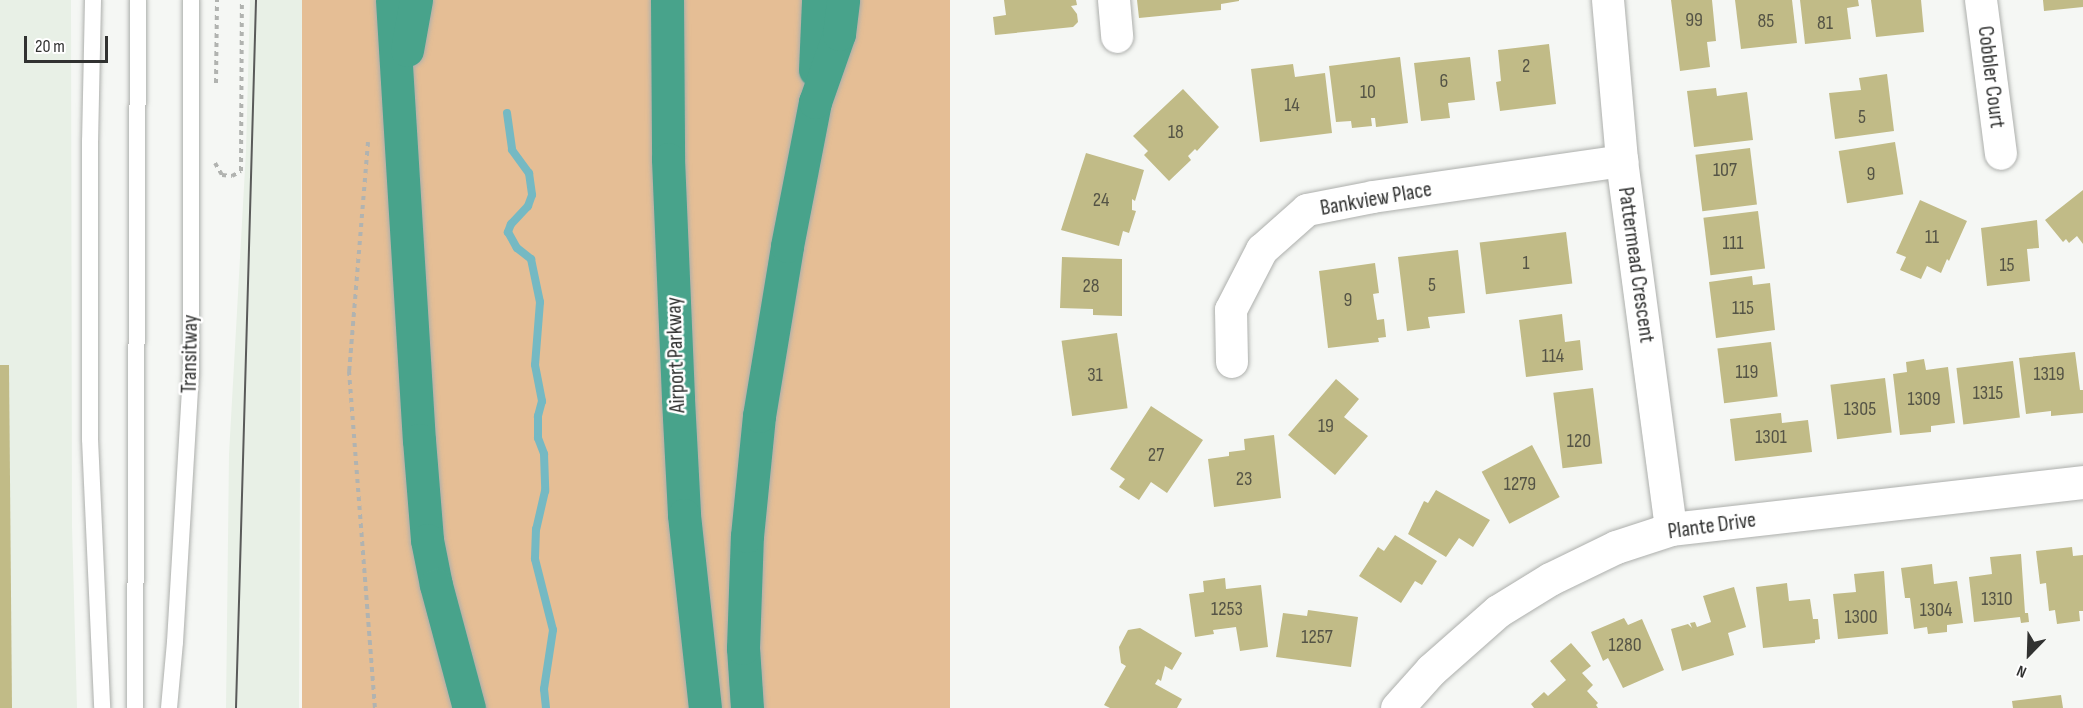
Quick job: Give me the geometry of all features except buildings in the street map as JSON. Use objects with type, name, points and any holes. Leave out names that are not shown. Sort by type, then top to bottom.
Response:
[{"type":"highway","points":[[392,0],[418,440],[427,540],[436,585],[469,708]]},
{"type":"highway","points":[[402,150],[406,51],[416,0]]},
{"type":"highway","name":"Airport Parkway","points":[[668,0],[668,159],[679,434],[684,515],[705,708]]},
{"type":"highway","points":[[747,708],[743,648],[747,536],[755,453],[785,256],[814,102],[818,0]]},
{"type":"highway","points":[[814,102],[839,34],[843,0]]},
{"type":"street","points":[[1114,0],[1117,37]]},
{"type":"street","name":"Pattermead Crescent","points":[[1608,0],[1622,161],[1671,529]]},
{"type":"street","name":"Cobbler Court","points":[[1981,0],[2001,154]]},
{"type":"street","name":"Bankview Place","points":[[1232,362],[1231,310],[1262,250],[1307,210],[1384,196],[1622,161]]},
{"type":"street","name":"Plante Drive","points":[[1397,708],[1431,670],[1498,611],[1550,579],[1616,547],[1671,529],[2083,482]]},
{"type":"lane","points":[[93,0],[90,141],[90,439],[102,708]]},
{"type":"lane","points":[[135,708],[138,0]]},
{"type":"lane","name":"Transitway","points":[[169,708],[177,620],[191,373],[190,0]]},
{"type":"path","points":[[215,165],[222,175],[229,177],[241,171],[242,0]]},
{"type":"path","points":[[369,134],[349,371],[375,708]]},
{"type":"shaded area","points":[[0,0],[71,0],[72,526],[77,708],[0,708]]},
{"type":"shaded area","points":[[250,0],[302,0],[299,708],[226,708],[229,454],[246,151]]},
{"type":"shaded area","points":[[302,0],[950,0],[950,708],[302,708]]},
{"type":"waterway","points":[[507,113],[512,150],[529,173],[532,195],[528,206],[511,224],[508,232],[517,248],[531,259],[540,302],[535,365],[542,401],[538,416],[538,438],[544,454],[545,491],[536,529],[535,559],[553,630],[544,689],[546,708]]},
{"type":"tram line","points":[[236,708],[256,0]]}]
